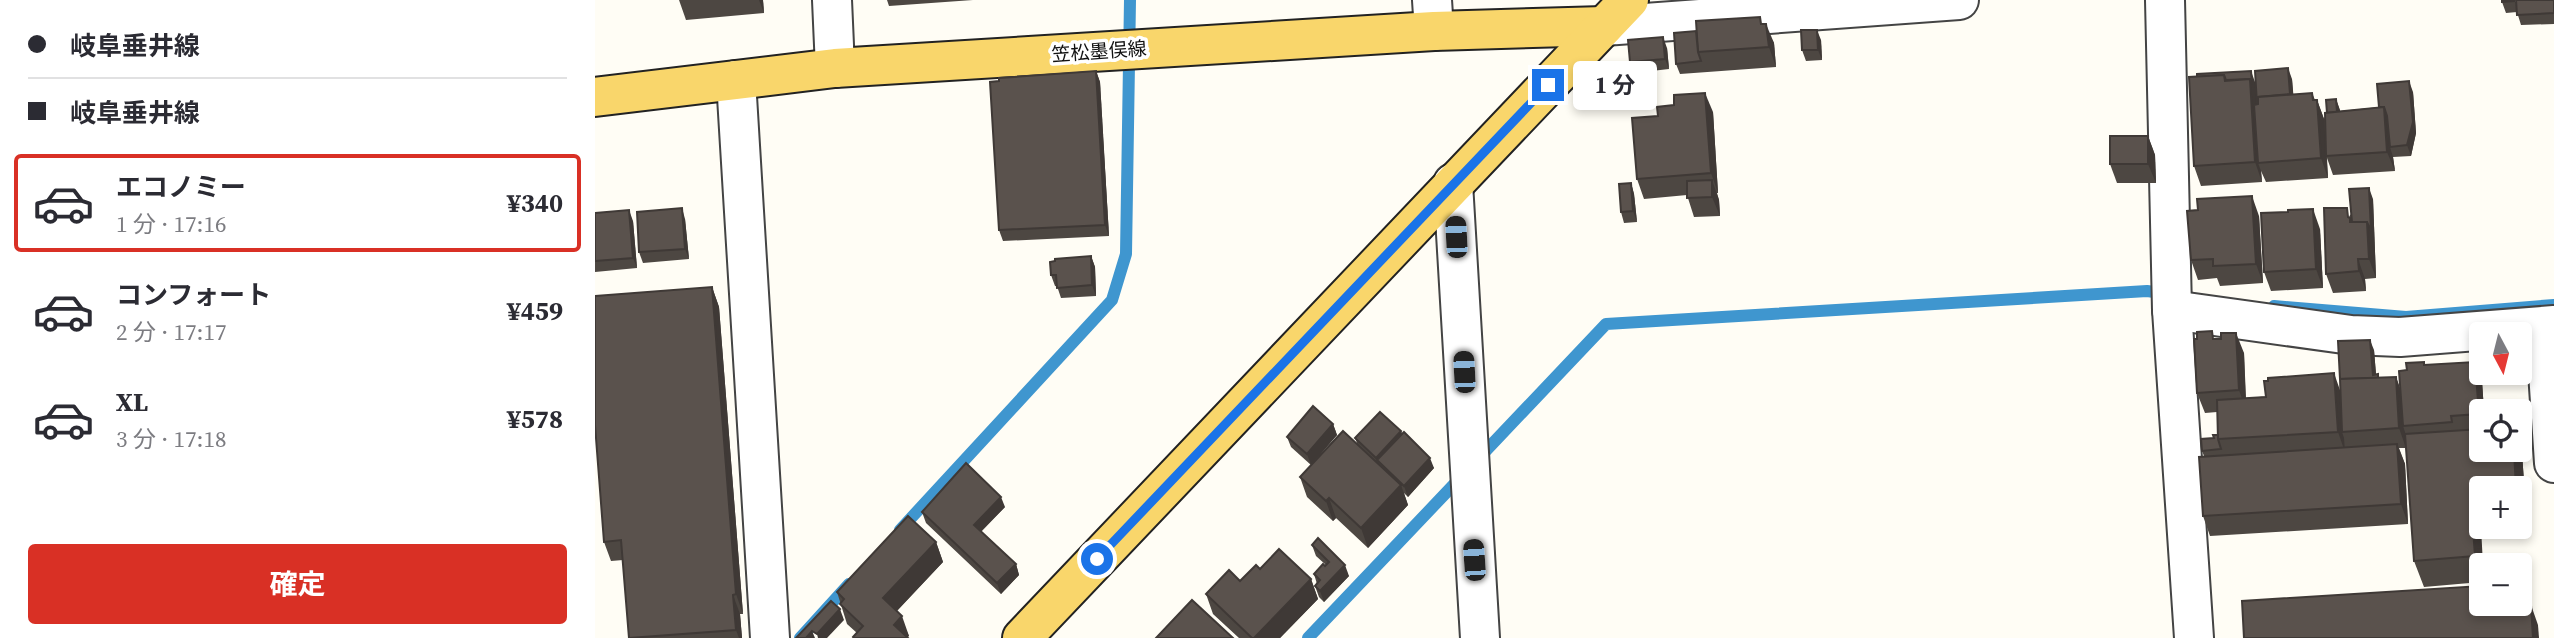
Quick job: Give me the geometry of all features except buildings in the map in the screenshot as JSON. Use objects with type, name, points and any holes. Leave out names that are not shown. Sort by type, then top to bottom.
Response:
[{"type":"main road","name":"笠松墨俣線","points":[[595,97],[835,68],[1433,15],[1616,13]]},
{"type":"main road","points":[[1023,638],[1616,13]]},
{"type":"street","points":[[831,0],[835,68]]},
{"type":"street","points":[[1616,13],[1959,0]]},
{"type":"street","points":[[2165,0],[2172,310],[2194,638]]},
{"type":"street","points":[[736,80],[770,638]]},
{"type":"street","points":[[1453,184],[1480,638]]},
{"type":"street","points":[[2172,310],[2351,335],[2400,337],[2550,326],[2554,463]]},
{"type":"waterway","points":[[900,530],[1112,300],[1126,254],[1130,0]]},
{"type":"waterway","points":[[1477,460],[1606,324],[2147,291],[2169,294]]},
{"type":"waterway","points":[[2274,306],[2406,317],[2554,305]]},
{"type":"waterway","points":[[1308,638],[1462,476]]},
{"type":"waterway","points":[[800,638],[849,584]]},
{"type":"route","points":[[1097,559],[1548,85]]}]
